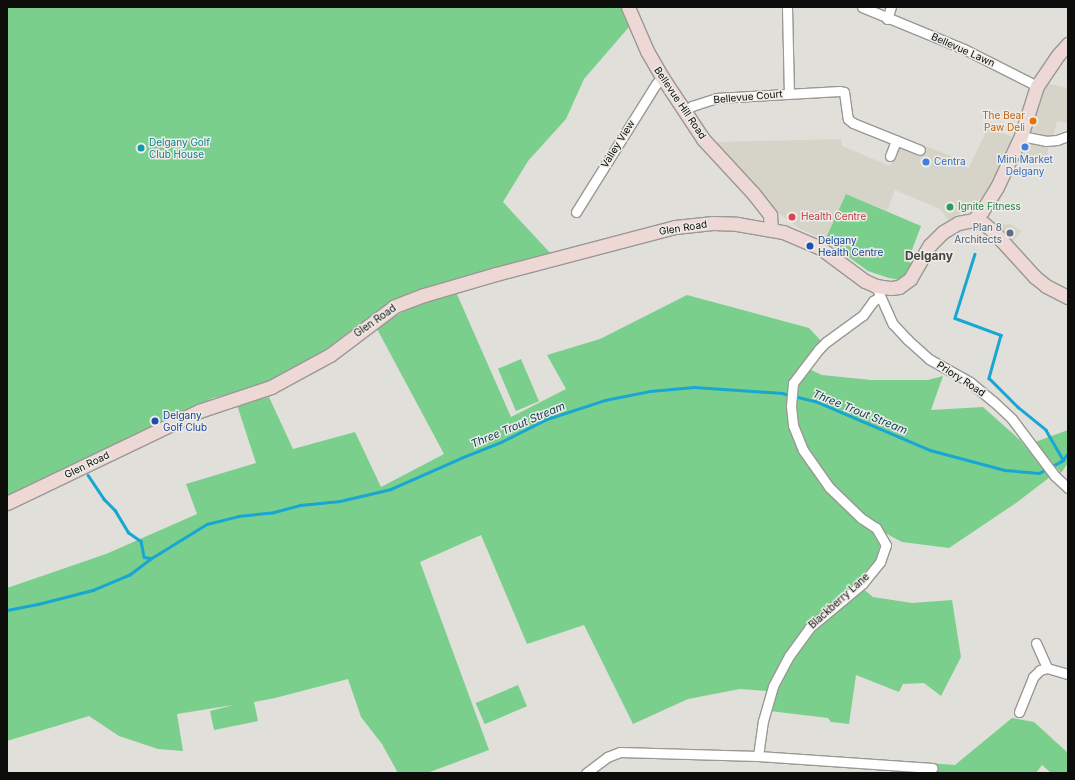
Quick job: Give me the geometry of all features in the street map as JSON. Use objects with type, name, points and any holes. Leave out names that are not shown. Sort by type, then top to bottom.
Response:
[{"type":"main road","name":"Bellevue Hill Road","points":[[628,7],[647,51],[662,77],[703,139],[753,193],[770,215],[771,229]]},
{"type":"main road","points":[[878,291],[899,287],[904,284],[910,279],[930,245],[943,232],[958,224],[973,220],[982,212],[998,187],[1021,136],[1037,86],[1058,55],[1068,44]]},
{"type":"main road","points":[[973,220],[983,223],[993,231],[1035,277],[1046,286],[1068,297]]},
{"type":"main road","name":"Glen Road","points":[[7,503],[199,411],[271,387],[332,353],[395,306],[424,295],[577,252],[675,227],[713,223],[737,224],[783,232],[819,247],[878,291]]},
{"type":"street","name":"Bellevue Court","points":[[787,7],[790,93]]},
{"type":"street","name":"Bellevue Lawn","points":[[862,7],[964,49],[1037,86]]},
{"type":"street","points":[[888,19],[891,7]]},
{"type":"street","name":"Valley View","points":[[576,212],[656,84],[662,77]]},
{"type":"street","name":"Bellevue Court","points":[[685,111],[692,106],[716,98],[840,91],[844,92],[848,119],[853,123],[896,140]]},
{"type":"street","points":[[1021,136],[1046,141],[1058,140],[1068,136]]},
{"type":"street","points":[[890,156],[896,140],[920,150]]},
{"type":"street","name":"Blackberry Lane","points":[[758,756],[764,721],[773,686],[788,656],[809,628],[863,583],[880,562],[886,545],[876,528],[861,518],[829,488],[803,450],[793,425],[791,406],[793,383],[826,342],[863,315],[878,291]]},
{"type":"street","name":"Priory Road","points":[[878,291],[893,324],[908,340],[929,359],[970,382],[994,401],[1012,419],[1043,458],[1055,476],[1068,488]]},
{"type":"street","points":[[1036,643],[1047,668]]},
{"type":"street","points":[[1019,712],[1033,676],[1040,670],[1047,668],[1068,674]]},
{"type":"street","points":[[586,773],[607,756],[620,752],[758,756],[933,768]]},
{"type":"shaded area","points":[[1046,83],[1068,88],[1068,123],[1057,121],[1053,137],[1028,133],[1041,89]]},
{"type":"shaded area","points":[[989,126],[1016,139],[988,193],[956,216],[948,220],[940,209],[895,190],[887,211],[846,194],[825,240],[800,229],[774,210],[716,142],[841,139],[842,146],[890,166],[899,149],[902,148],[920,155],[925,146],[959,159],[968,169]]},
{"type":"shaded area","points":[[1026,140],[1049,144],[1046,162],[1019,157]]},
{"type":"shaded area","points":[[1010,224],[1021,231],[1013,242],[998,225]]},
{"type":"green space","points":[[7,7],[622,7],[629,27],[584,79],[566,119],[528,161],[503,202],[553,256],[443,285],[269,382],[247,391],[213,398],[7,497]]},
{"type":"green space","points":[[846,194],[921,226],[908,261],[913,264],[900,280],[868,271],[825,240]]},
{"type":"green space","points":[[456,292],[511,417],[566,389],[547,355],[600,339],[687,295],[809,328],[822,342],[795,373],[788,418],[795,444],[807,463],[839,503],[872,531],[880,546],[877,559],[853,585],[807,624],[767,691],[740,689],[688,699],[633,724],[584,625],[527,644],[481,535],[420,562],[489,750],[427,773],[398,773],[382,744],[361,717],[348,679],[254,702],[258,721],[214,730],[210,711],[233,705],[177,714],[183,751],[158,749],[119,736],[89,716],[7,741],[7,588],[106,554],[197,514],[186,484],[256,463],[237,405],[269,397],[293,449],[355,432],[381,487],[444,454],[376,327],[426,299]]},
{"type":"green space","points":[[521,359],[539,401],[516,411],[498,369]]},
{"type":"green space","points":[[809,369],[822,375],[871,380],[928,380],[943,376],[931,410],[983,407],[1020,440],[1050,477],[1016,503],[949,548],[902,542],[887,534],[869,521],[839,494],[803,443],[794,422],[796,384]]},
{"type":"green space","points":[[1068,430],[1068,463],[1061,473],[1035,442]]},
{"type":"green space","points":[[862,588],[873,597],[912,603],[952,600],[961,657],[941,696],[924,683],[903,684],[899,692],[856,675],[849,724],[831,722],[828,718],[770,711],[771,698],[799,645],[820,620]]},
{"type":"green space","points":[[518,685],[527,706],[485,724],[476,703]]},
{"type":"green space","points":[[1012,718],[1034,722],[1068,753],[1068,773],[1051,773],[1042,765],[1036,773],[903,772],[903,761],[955,765]]},
{"type":"waterway","points":[[975,254],[955,318],[1001,335],[989,378],[1018,407],[1046,430],[1063,459]]},
{"type":"waterway","name":"Three Trout Stream","points":[[7,610],[93,590],[129,575],[150,559],[207,524],[238,516],[274,512],[300,505],[340,501],[391,489],[501,442],[547,419],[605,400],[650,391],[694,387],[782,393],[815,401],[930,450],[1005,470],[1039,473],[1063,460],[1068,453]]},
{"type":"waterway","points":[[88,475],[104,499],[115,510],[128,532],[141,541],[144,557],[150,558]]},
{"type":"place","name":"The Bear Paw Deli","points":[[1033,121]]},
{"type":"place","name":"Mini Market Delgany","points":[[1025,147]]},
{"type":"place","name":"Delgany Golf Club House","points":[[141,148]]},
{"type":"place","name":"Centra","points":[[926,162]]},
{"type":"place","name":"Ignite Fitness","points":[[950,207]]},
{"type":"place","name":"Health Centre","points":[[792,217]]},
{"type":"place","name":"Plan 8 Architects","points":[[1010,233]]},
{"type":"place","name":"Delgany Health Centre","points":[[810,246]]},
{"type":"place","name":"Delgany Golf Club","points":[[155,421]]},
{"type":"district","name":"Delgany","points":[[929,256]]}]
